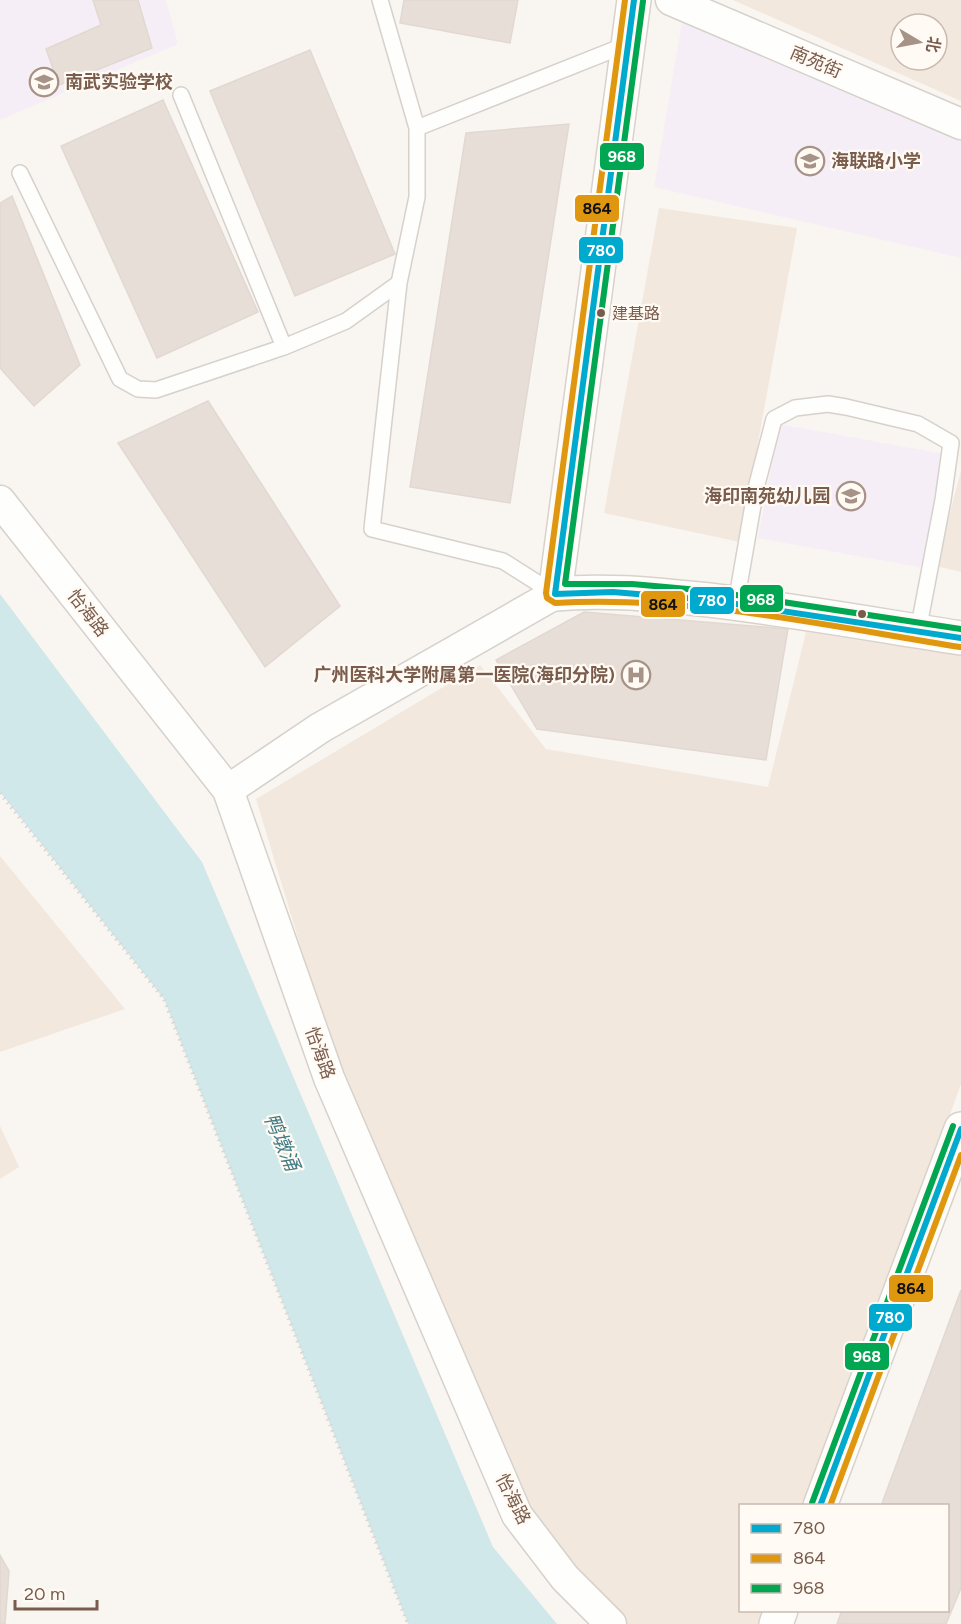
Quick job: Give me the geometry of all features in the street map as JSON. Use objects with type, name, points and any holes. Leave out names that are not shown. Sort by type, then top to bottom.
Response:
[{"type":"street","points":[[555,594],[634,0]]},
{"type":"street","name":"南苑街","points":[[671,0],[961,124]]},
{"type":"street","name":"怡海路","points":[[0,501],[228,790],[329,1078],[517,1515],[566,1578],[611,1624]]},
{"type":"street","points":[[228,790],[320,728],[555,594],[583,591],[630,592],[736,603],[961,638]]},
{"type":"street","points":[[821,1504],[952,1179],[961,1129]]},
{"type":"lane","points":[[380,0],[417,128],[417,197],[399,283],[372,529],[502,561],[555,594]]},
{"type":"lane","points":[[417,128],[628,44]]},
{"type":"lane","points":[[181,95],[284,347]]},
{"type":"lane","points":[[20,173],[120,379],[138,389],[156,390],[284,347],[346,321],[399,283]]},
{"type":"lane","points":[[736,603],[756,488],[774,419],[795,408],[828,404],[846,406],[918,424],[951,443],[943,500],[918,631]]},
{"type":"path","points":[[0,793],[164,999],[408,1624]]},
{"type":"shaded area","name":"南武实验学校","points":[[0,0],[166,0],[178,44],[0,120]]},
{"type":"shaded area","points":[[733,0],[961,0],[961,101],[896,72],[949,72],[949,12],[889,12],[889,69]]},
{"type":"shaded area","name":"海联路小学","points":[[682,22],[961,136],[961,258],[654,187]]},
{"type":"shaded area","points":[[659,208],[797,228],[740,542],[604,513]]},
{"type":"shaded area","name":"海印南苑幼儿园","points":[[779,424],[944,454],[924,568],[758,538]]},
{"type":"shaded area","points":[[961,471],[961,572],[936,566]]},
{"type":"shaded area","points":[[806,632],[961,656],[961,1084],[810,1504],[739,1504],[739,1612],[772,1612],[768,1624],[620,1624],[522,1509],[334,1057],[256,799],[480,665],[546,749],[768,787]]},
{"type":"shaded area","points":[[0,856],[125,1009],[0,1052]]},
{"type":"shaded area","points":[[0,1126],[19,1167],[0,1179]]},
{"type":"water","name":"鸭墩涌","points":[[0,594],[202,862],[493,1547],[557,1624],[408,1624],[164,999],[0,792]]},
{"type":"building","points":[[93,0],[138,0],[152,48],[59,85],[46,49],[101,25]]},
{"type":"building","points":[[404,0],[518,0],[510,43],[400,23]]},
{"type":"building","points":[[310,50],[395,254],[295,296],[210,91]]},
{"type":"building","points":[[163,100],[258,312],[157,358],[61,146]]},
{"type":"building","points":[[569,124],[510,503],[410,487],[466,133]]},
{"type":"building","points":[[12,196],[80,365],[34,406],[0,368],[0,203]]},
{"type":"building","points":[[208,401],[340,606],[265,667],[118,443]]},
{"type":"building","points":[[584,612],[788,629],[766,760],[537,729],[496,660]]},
{"type":"building","points":[[961,1290],[961,1588],[946,1624],[837,1624],[841,1612],[949,1612],[949,1504],[882,1504]]},
{"type":"building","points":[[0,1555],[9,1571],[5,1624],[0,1624]]},
{"type":"transit line","name":"864","points":[[625,0],[547,598],[555,603],[657,604],[758,614],[960,647]]},
{"type":"transit line","name":"780","points":[[634,0],[555,594],[613,592],[709,600],[961,638]]},
{"type":"transit line","name":"968","points":[[643,1],[565,584],[632,584],[710,591],[961,629]]},
{"type":"transit line","name":"968","points":[[812,1503],[953,1126]]},
{"type":"transit line","name":"780","points":[[821,1504],[961,1129]]},
{"type":"transit line","name":"864","points":[[831,1504],[961,1155]]},
{"type":"place","name":"南武实验学校","points":[[44,82]]},
{"type":"place","name":"海联路小学","points":[[810,161]]},
{"type":"place","name":"建基路","points":[[601,313]]},
{"type":"place","name":"海印南苑幼儿园","points":[[851,496]]},
{"type":"place","name":"广州医科大学附属第一医院(海印分院)","points":[[636,675]]}]
